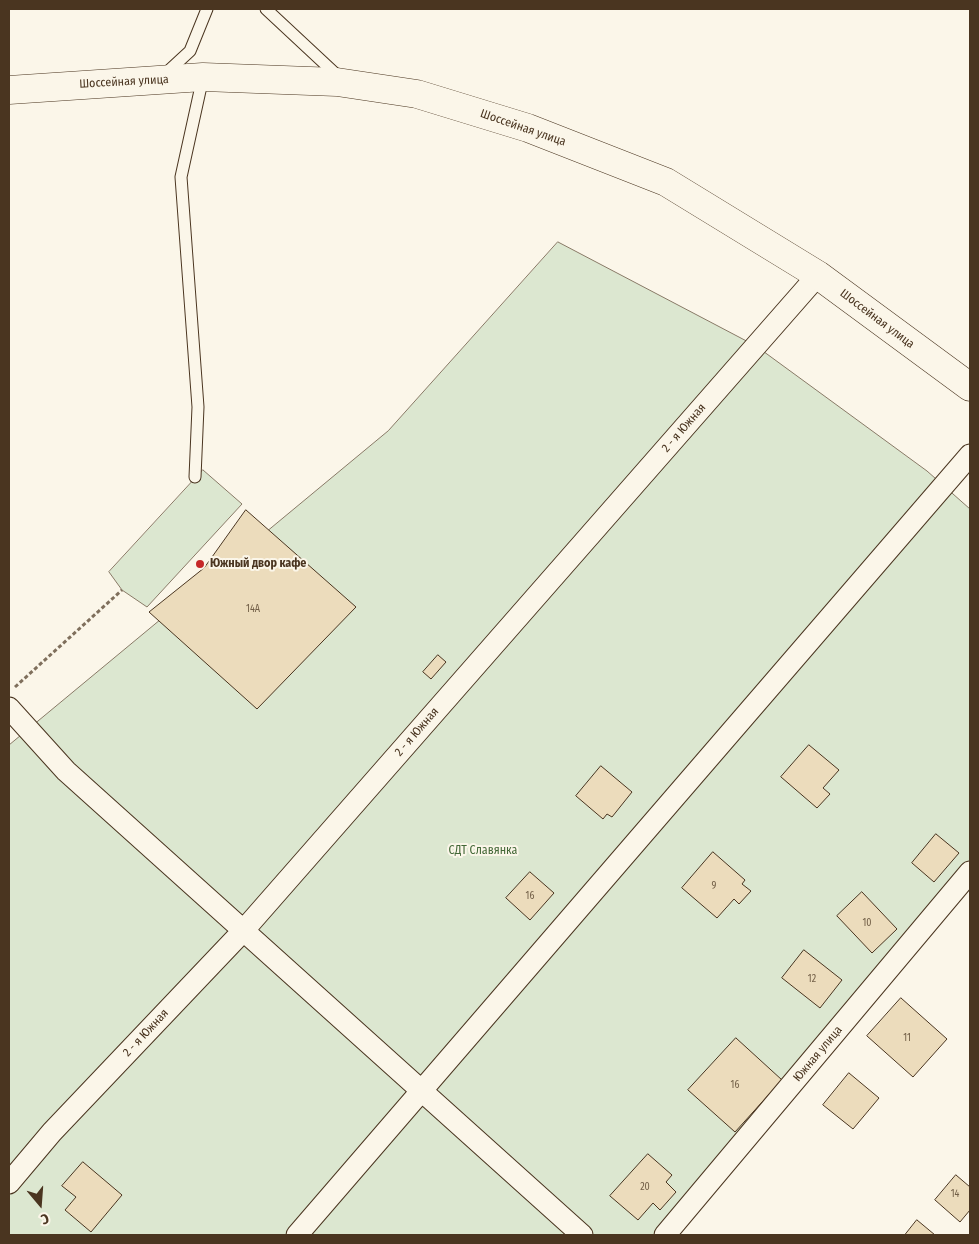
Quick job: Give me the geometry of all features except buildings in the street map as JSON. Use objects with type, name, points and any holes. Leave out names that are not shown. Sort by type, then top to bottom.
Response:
[{"type":"main road","name":"Шоссейная улица","points":[[9,90],[203,77],[345,83],[417,94],[528,128],[666,182],[818,275],[970,388]]},
{"type":"street","name":"2 - я Южная","points":[[9,1183],[52,1132],[243,930],[818,275]]},
{"type":"street","points":[[297,1235],[970,455]]},
{"type":"street","points":[[9,708],[66,771],[582,1235]]},
{"type":"street","name":"Южная улица","points":[[665,1235],[970,872]]},
{"type":"lane","points":[[159,79],[190,51],[208,9]]},
{"type":"lane","points":[[266,9],[345,83]]},
{"type":"lane","points":[[195,477],[198,407],[181,177],[203,77]]},
{"type":"path","points":[[9,692],[122,590]]},
{"type":"green space","name":"СДТ Славянка","points":[[558,242],[756,346],[927,471],[970,509],[970,863],[664,1235],[9,1235],[9,745],[388,431]]},
{"type":"green space","points":[[203,470],[242,504],[147,607],[122,590],[109,572]]},
{"type":"place","name":"Южный двор кафе","points":[[200,564]]}]
